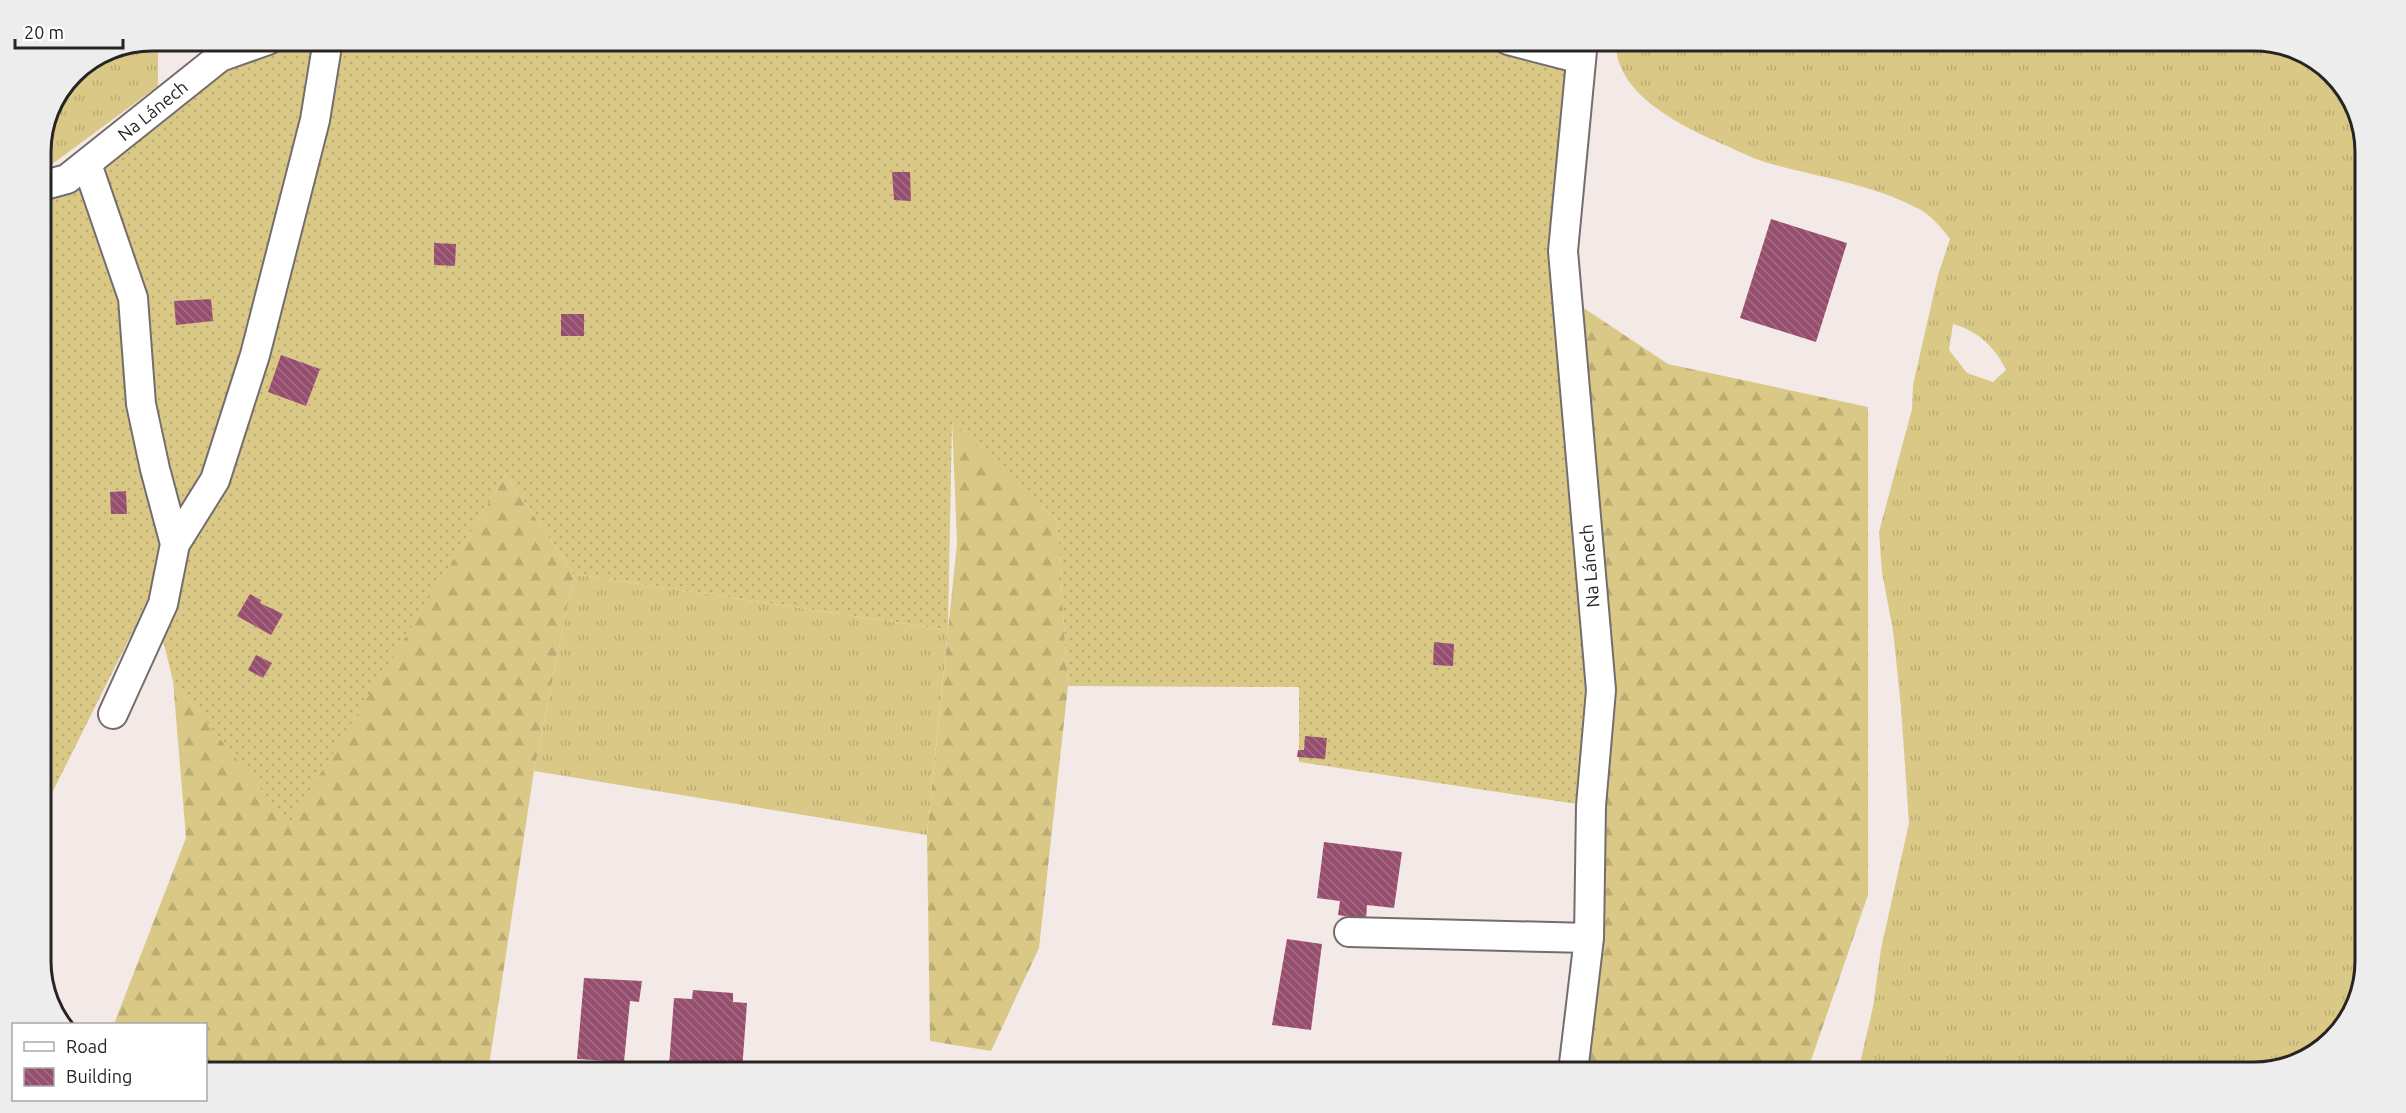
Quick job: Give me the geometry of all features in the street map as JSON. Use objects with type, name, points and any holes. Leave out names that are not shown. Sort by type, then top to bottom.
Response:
[{"type":"street","name":"Na Lánech","points":[[51,183],[67,179],[220,57],[237,51]]},
{"type":"street","points":[[113,714],[163,604],[175,544],[214,480],[255,355],[315,120],[326,51]]},
{"type":"street","name":"Na Lánech","points":[[1574,1062],[1590,938],[1591,806],[1601,690],[1563,251],[1582,51]]},
{"type":"street","points":[[87,164],[133,298],[141,404],[175,544]]},
{"type":"street","points":[[1349,932],[1590,938]]},
{"type":"green space","points":[[158,51],[158,86],[51,165],[51,145],[59,113],[68,96],[96,68],[132,53]]},
{"type":"green space","points":[[252,51],[1550,51],[1581,59],[1563,251],[1601,690],[1591,806],[1299,762],[1299,687],[1068,686],[1057,521],[952,421],[948,630],[574,574],[506,475],[289,824],[173,681],[164,644],[130,637],[51,795],[51,181]]},
{"type":"green space","points":[[1617,51],[2254,51],[2274,53],[2293,59],[2315,72],[2334,91],[2347,113],[2355,145],[2355,961],[2353,981],[2347,1000],[2334,1022],[2321,1037],[2310,1045],[2280,1059],[2254,1062],[1860,1062],[1873,1007],[1881,949],[1909,823],[1901,707],[1893,631],[1882,572],[1879,532],[1912,409],[1913,385],[1938,275],[1950,239],[1927,214],[1899,199],[1862,186],[1760,160],[1692,130],[1655,107],[1626,77],[1618,60]],"holes":[[[1953,324],[1970,331],[1991,347],[2006,370],[1993,382],[1967,373],[1949,350]]]},
{"type":"green space","points":[[1567,297],[1668,364],[1868,407],[1868,895],[1810,1062],[1568,1062],[1601,690]]},
{"type":"green space","points":[[952,420],[1057,521],[1068,686],[1039,948],[991,1051],[930,1041],[927,835],[957,543]]},
{"type":"green space","points":[[506,475],[574,574],[534,771],[490,1062],[207,1062],[207,1023],[114,1023],[186,838],[173,681],[289,823]]},
{"type":"green space","points":[[574,574],[948,630],[927,835],[534,771]]},
{"type":"building","points":[[892,172],[910,172],[911,201],[894,200]]},
{"type":"building","points":[[1771,219],[1847,243],[1816,342],[1740,318]]},
{"type":"building","points":[[434,243],[456,244],[455,266],[434,265]]},
{"type":"building","points":[[211,299],[213,321],[176,325],[174,301]]},
{"type":"building","points":[[561,314],[584,314],[584,336],[561,336]]},
{"type":"building","points":[[281,355],[320,369],[306,406],[268,392]]},
{"type":"building","points":[[126,491],[127,514],[111,514],[110,492]]},
{"type":"building","points":[[250,594],[261,600],[260,603],[283,614],[271,635],[237,616]]},
{"type":"building","points":[[1434,642],[1454,644],[1453,666],[1433,665]]},
{"type":"building","points":[[256,655],[272,663],[263,678],[248,670]]},
{"type":"building","points":[[1305,736],[1327,738],[1325,759],[1297,757],[1298,750],[1304,750]]},
{"type":"building","points":[[1324,842],[1402,852],[1394,908],[1367,905],[1366,919],[1338,915],[1340,901],[1317,898]]},
{"type":"building","points":[[1287,939],[1322,944],[1311,1030],[1272,1025]]},
{"type":"building","points":[[584,978],[642,981],[639,1002],[630,1001],[624,1062],[577,1059]]},
{"type":"building","points":[[693,990],[733,993],[733,1002],[747,1003],[743,1062],[669,1062],[674,998],[692,999]]}]
